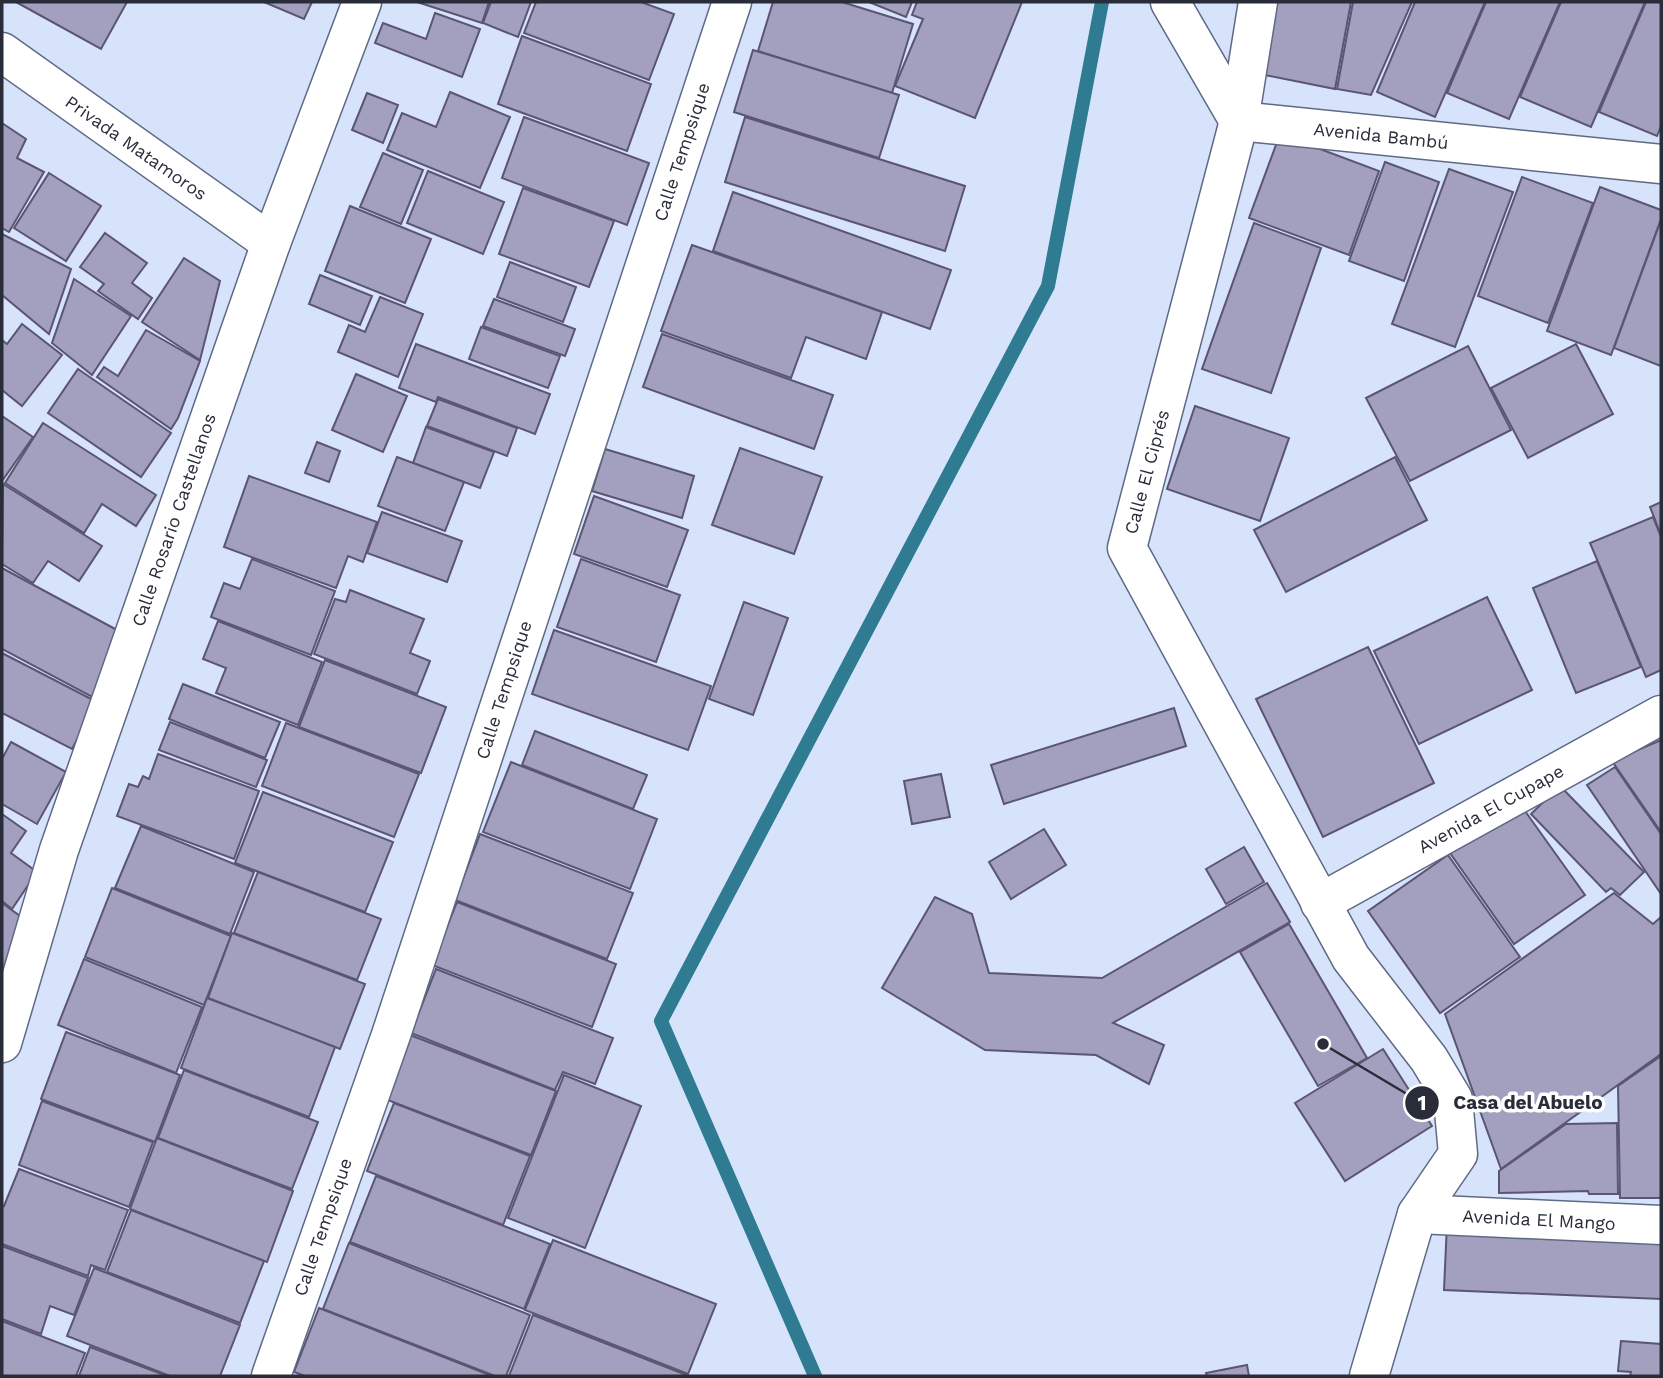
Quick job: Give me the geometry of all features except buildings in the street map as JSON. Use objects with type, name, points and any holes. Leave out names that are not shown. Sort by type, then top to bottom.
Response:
[{"type":"street","name":"Calle Rosario Castellanos","points":[[2,1043],[59,850],[271,243],[362,2]]},
{"type":"street","name":"Calle Tempsique","points":[[271,1376],[391,1035],[732,2]]},
{"type":"street","points":[[1170,2],[1238,121]]},
{"type":"street","name":"Calle El Ciprés","points":[[1258,2],[1238,121],[1126,548],[1351,958],[1429,1059],[1453,1099],[1458,1154],[1417,1214],[1369,1376]]},
{"type":"street","name":"Privada Matamoros","points":[[2,52],[271,243]]},
{"type":"street","name":"Avenida Bambú","points":[[1238,121],[1661,164]]},
{"type":"street","name":"Avenida El Cupape","points":[[1320,903],[1661,715]]},
{"type":"street","name":"Avenida El Mango","points":[[1417,1214],[1661,1225]]},
{"type":"waterway","points":[[815,1376],[661,1021],[1048,286],[1102,2]]},
{"type":"place","name":"Casa del Abuelo","points":[[1323,1044]]}]
